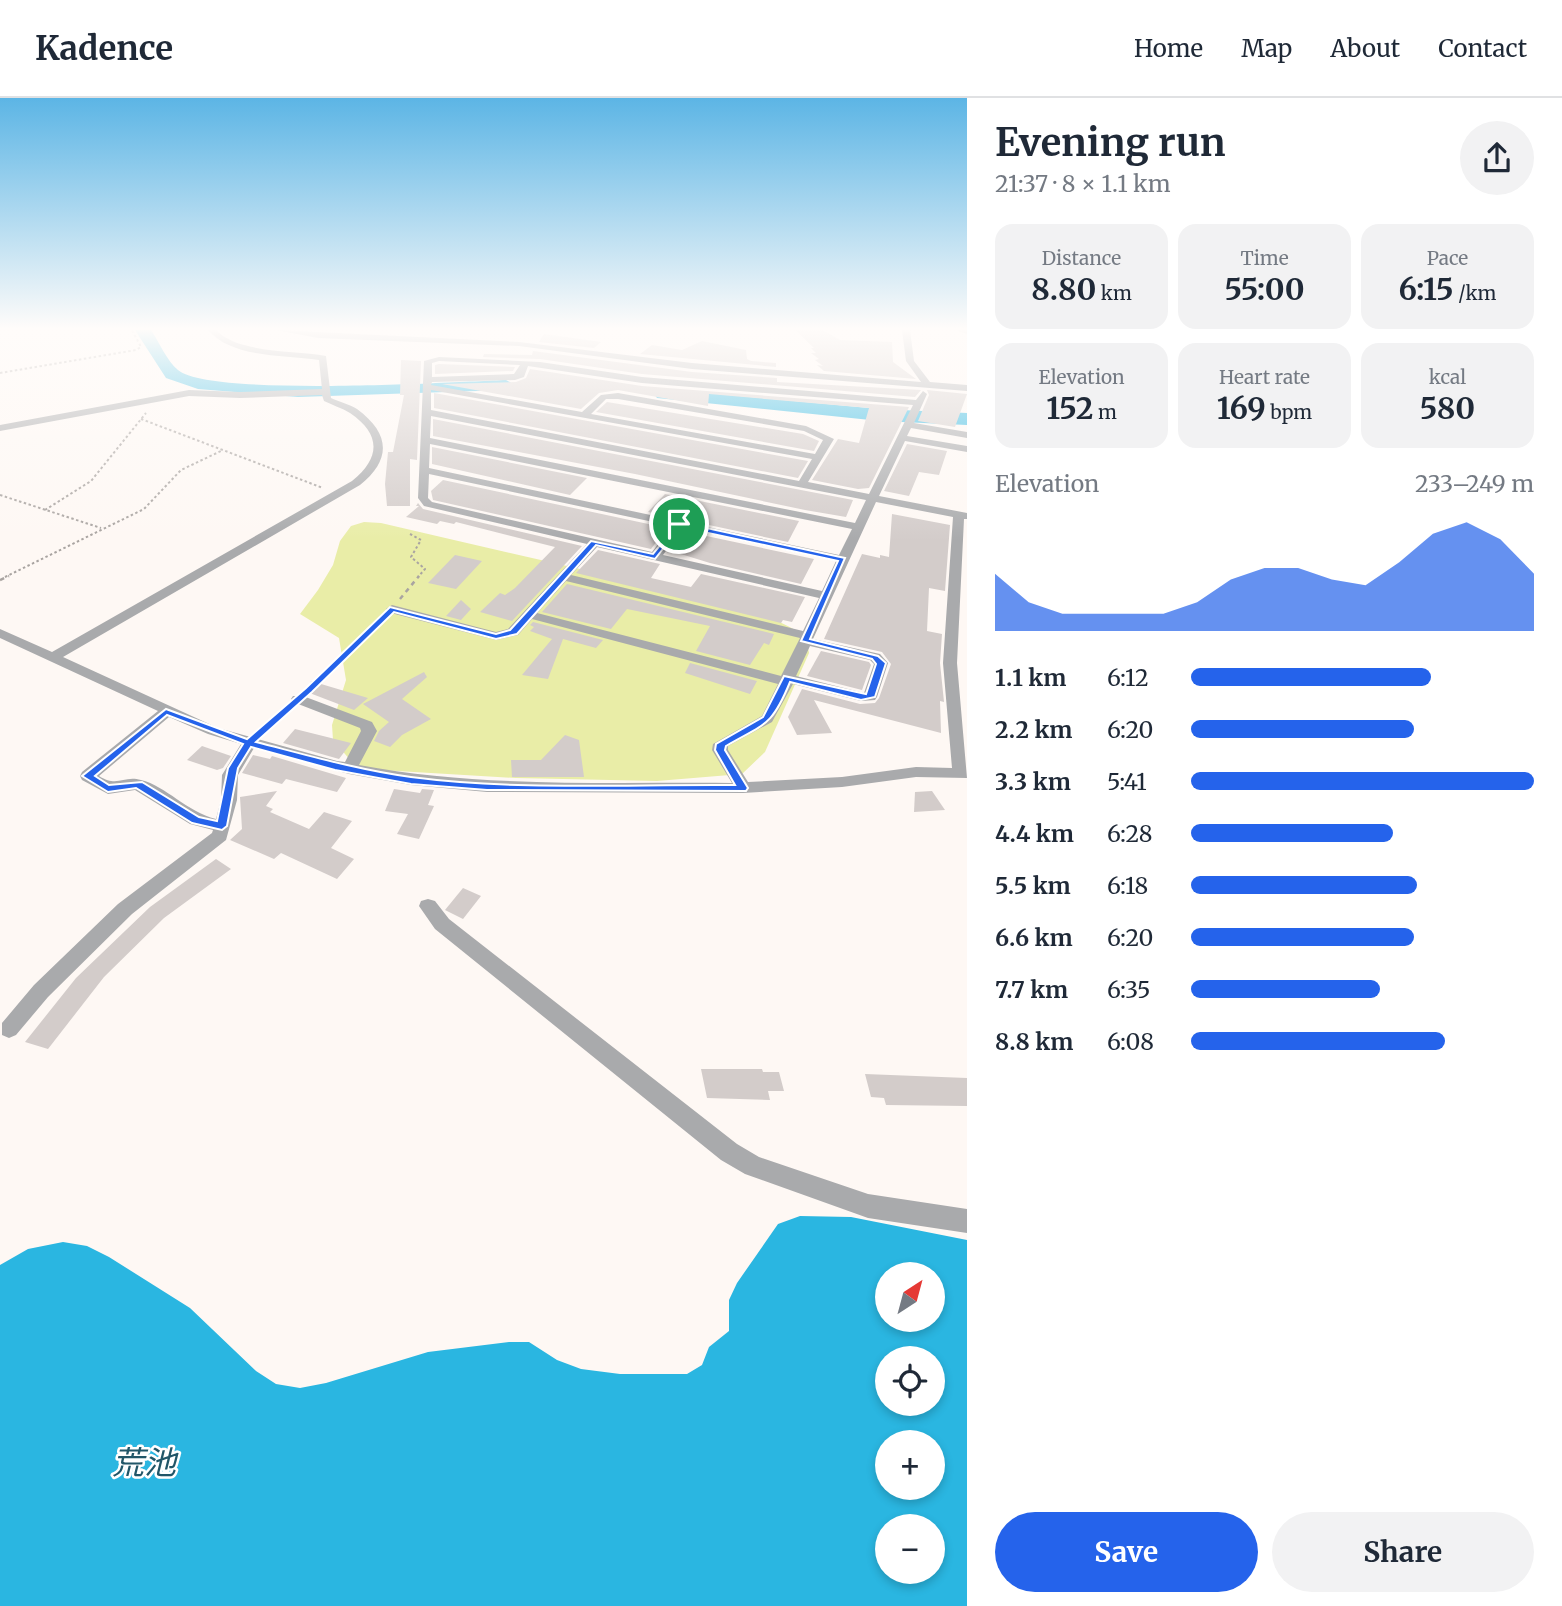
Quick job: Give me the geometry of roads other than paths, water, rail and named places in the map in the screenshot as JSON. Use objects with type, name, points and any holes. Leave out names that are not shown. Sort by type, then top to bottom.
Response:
[{"type":"street","points":[[0,428],[146,400]]},
{"type":"street","points":[[51,658],[371,471],[380,454],[380,442],[354,412],[330,400]]},
{"type":"street","points":[[427,400],[423,498],[431,506],[827,596]]},
{"type":"street","points":[[512,400],[617,425],[817,457]]},
{"type":"street","points":[[583,415],[599,400]]},
{"type":"street","points":[[643,400],[806,429],[829,439],[802,484]]},
{"type":"street","points":[[743,788],[720,750],[721,744],[767,719],[774,709],[919,403],[887,400]]},
{"type":"street","points":[[0,633],[166,712],[248,743],[349,769],[411,780],[487,787],[743,788],[842,782],[916,772],[964,773],[950,663],[963,516],[688,462],[600,441],[522,435],[426,412]]},
{"type":"street","points":[[908,425],[967,435]]},
{"type":"street","points":[[902,438],[967,449]]},
{"type":"street","points":[[425,440],[505,451],[666,489],[859,527]]},
{"type":"street","points":[[666,489],[688,462]]},
{"type":"street","points":[[425,470],[579,498],[679,524],[843,559]]},
{"type":"street","points":[[592,484],[601,475]]},
{"type":"street","points":[[655,557],[679,524]]},
{"type":"street","points":[[393,609],[498,636],[513,632],[594,543]]},
{"type":"street","points":[[530,615],[786,680],[870,697],[881,663],[875,657],[563,577]]},
{"type":"street","points":[[298,699],[367,725],[369,731],[349,769]]},
{"type":"street","points":[[166,712],[88,776],[108,789],[138,784],[196,820],[222,826]]},
{"type":"street","points":[[9,1029],[41,991],[125,909],[220,836],[233,768],[248,743]]},
{"type":"street","points":[[428,906],[442,924],[729,1152],[753,1166],[868,1206],[967,1221]]},
{"type":"water","name":"荒池","points":[[800,1216],[851,1217],[967,1240],[967,1606],[0,1606],[0,1265],[28,1249],[63,1242],[87,1246],[109,1257],[190,1308],[256,1371],[276,1384],[300,1388],[326,1383],[428,1352],[509,1342],[529,1342],[557,1360],[581,1369],[620,1374],[687,1374],[702,1365],[709,1347],[729,1331],[729,1300],[737,1283],[778,1224]]},
{"type":"waterway","points":[[729,400],[880,415],[967,419]]}]
